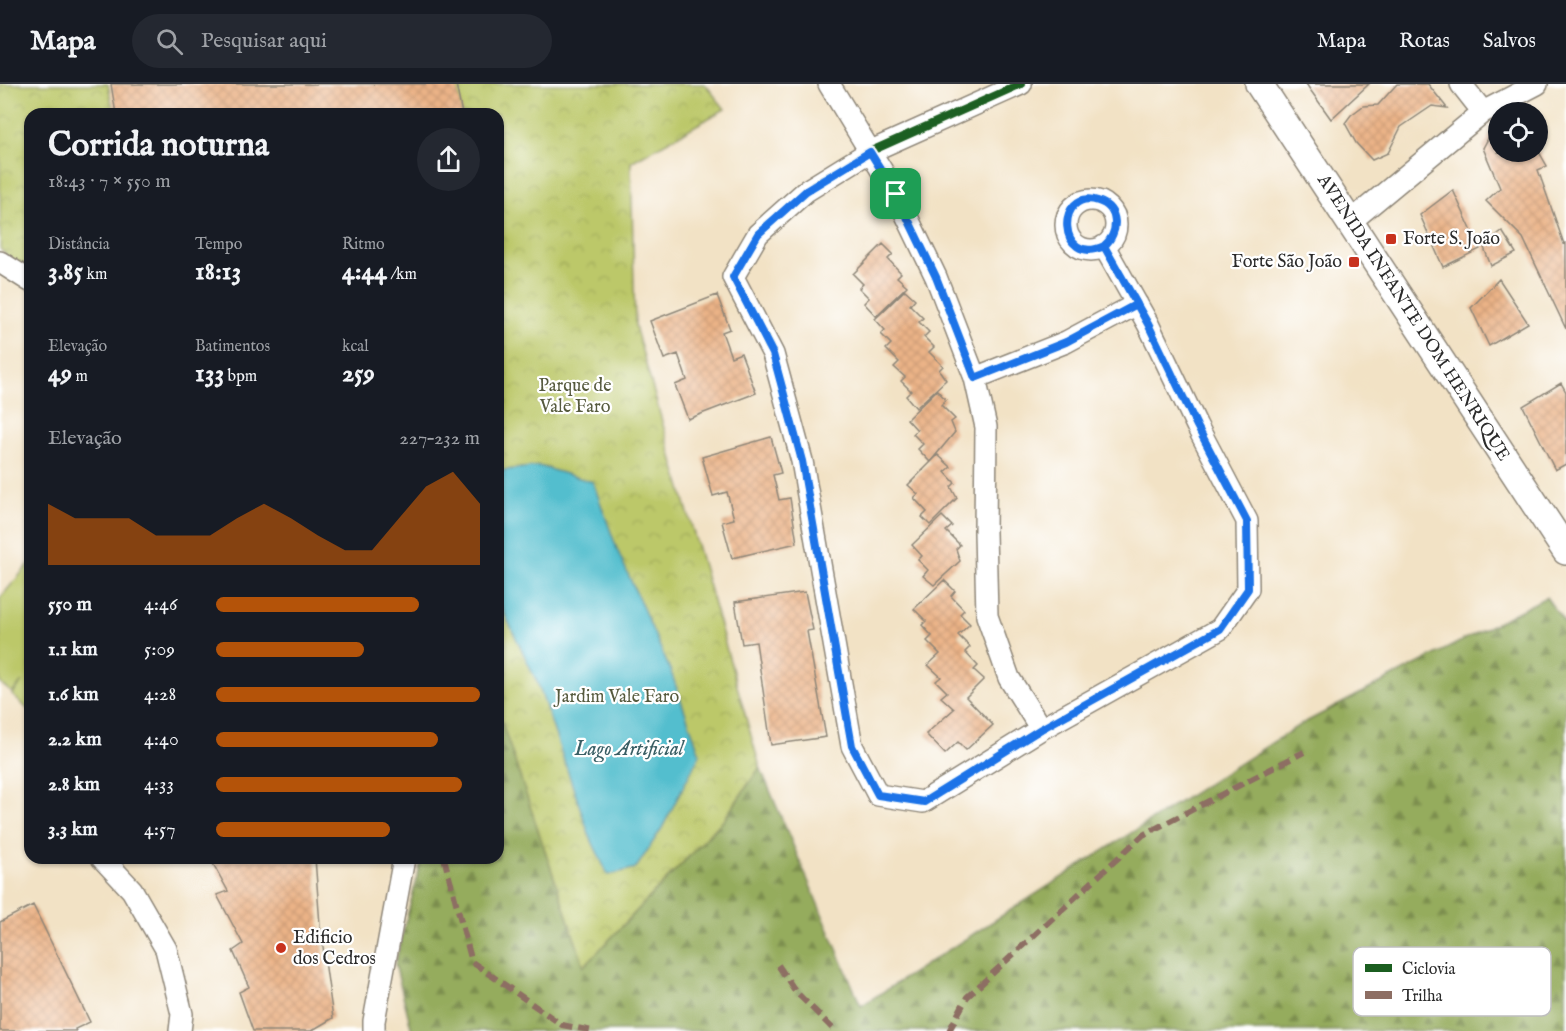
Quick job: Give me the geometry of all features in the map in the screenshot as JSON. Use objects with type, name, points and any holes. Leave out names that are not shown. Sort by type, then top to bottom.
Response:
[{"type":"street","points":[[829,84],[896,194],[936,277],[975,378],[986,427],[987,616],[1009,678],[1041,729]]},
{"type":"street","points":[[1021,84],[870,152],[806,191],[758,234],[733,277],[773,354],[802,461],[852,746],[878,795],[924,802],[1041,729],[1220,629],[1248,589],[1247,521],[1137,304],[1104,246]]},
{"type":"street","name":"AVENIDA INFANTE DOM HENRIQUE","points":[[1259,84],[1566,551]]},
{"type":"street","points":[[1461,84],[1483,112]]},
{"type":"street","points":[[1350,222],[1483,112],[1537,84]]},
{"type":"street","points":[[0,262],[24,277]]},
{"type":"street","points":[[975,378],[1066,342],[1137,304]]},
{"type":"street","points":[[108,864],[132,890],[166,949],[182,1014],[180,1031]]},
{"type":"street","points":[[374,1031],[403,864]]},
{"type":"green space","points":[[0,84],[108,84],[113,108],[24,108],[24,271],[0,249]]},
{"type":"green space","name":"Parque de Vale Faro","points":[[456,84],[705,84],[725,109],[631,162],[635,326],[760,767],[724,819],[584,966],[504,729],[504,108],[461,108]]},
{"type":"green space","points":[[24,570],[24,706],[12,695],[22,682],[12,693],[0,683],[0,598]]},
{"type":"green space","points":[[1546,597],[1566,625],[1566,1031],[412,1031],[395,964],[420,864],[504,864],[504,729],[584,966],[724,820],[760,767],[861,1006],[1298,726]]},
{"type":"water","name":"Lago Artificial","points":[[539,466],[593,482],[617,549],[671,672],[700,754],[662,828],[636,868],[608,875],[590,837],[538,684],[504,613],[504,470]]},
{"type":"building","points":[[111,84],[456,84],[461,108],[115,108]]},
{"type":"building","points":[[1306,84],[1369,84],[1331,119]]},
{"type":"building","points":[[1397,84],[1428,84],[1447,108],[1432,106],[1401,127],[1388,153],[1372,160],[1356,143],[1345,123],[1363,106],[1378,105]]},
{"type":"building","points":[[1488,139],[1488,160],[1483,148]]},
{"type":"building","points":[[1489,162],[1545,162],[1547,166],[1538,170],[1564,244],[1566,243],[1566,329],[1523,238],[1486,201],[1500,188]]},
{"type":"building","points":[[1453,190],[1480,249],[1443,267],[1420,215]]},
{"type":"building","points":[[1502,231],[1516,253],[1491,266],[1483,245]]},
{"type":"building","points":[[883,244],[893,254],[888,259],[901,273],[897,277],[907,286],[876,316],[864,303],[869,298],[859,288],[863,284],[853,274]]},
{"type":"building","points":[[1499,279],[1528,323],[1489,346],[1471,308]]},
{"type":"building","points":[[905,290],[915,299],[910,305],[923,318],[919,322],[929,332],[924,337],[934,347],[929,352],[943,366],[939,370],[946,380],[916,408],[906,396],[911,391],[901,381],[905,377],[894,367],[899,362],[886,349],[891,344],[881,334],[885,330],[875,319]]},
{"type":"building","points":[[717,295],[730,329],[722,332],[731,357],[741,353],[756,393],[688,419],[675,385],[687,380],[678,354],[664,359],[650,321]]},
{"type":"building","points":[[1561,383],[1566,392],[1566,464],[1555,470],[1523,406]]},
{"type":"building","points":[[937,390],[946,400],[941,405],[955,419],[951,422],[955,432],[930,462],[918,449],[923,444],[913,434],[917,430],[907,419]]},
{"type":"building","points":[[771,437],[781,473],[773,475],[779,500],[790,498],[797,543],[732,558],[722,522],[734,519],[727,492],[713,496],[702,457]]},
{"type":"building","points":[[938,455],[951,467],[945,472],[955,483],[951,487],[957,498],[930,525],[922,517],[927,512],[914,498],[918,494],[908,485]]},
{"type":"building","points":[[942,516],[952,526],[946,531],[960,545],[956,549],[960,561],[934,585],[923,576],[928,570],[918,560],[922,556],[912,545]]},
{"type":"building","points":[[944,580],[955,591],[951,596],[964,610],[960,614],[970,624],[958,635],[970,647],[965,652],[978,666],[974,670],[984,679],[966,697],[993,725],[966,750],[958,742],[945,754],[926,734],[954,709],[941,697],[947,692],[936,681],[941,677],[928,665],[940,654],[927,641],[932,636],[922,625],[926,621],[914,609]]},
{"type":"building","points":[[805,592],[813,630],[807,631],[826,737],[771,745],[756,642],[742,644],[735,602]]},
{"type":"building","name":"Edificio dos Cedros","points":[[213,864],[315,864],[320,925],[333,1018],[311,1031],[253,1031],[239,992],[249,987],[233,951],[243,944],[217,895],[228,891]]},
{"type":"building","points":[[33,905],[90,1022],[75,1029],[76,1031],[0,1031],[0,922]]},
{"type":"marked path","points":[[949,1031],[967,997],[1143,835],[1304,752]]},
{"type":"marked path","points":[[446,864],[472,962],[562,1025],[593,1031]]},
{"type":"marked path","points":[[778,965],[796,992],[835,1031]]},
{"type":"cycle path","points":[[1021,84],[869,152],[806,191],[758,234],[733,277],[773,354],[802,461],[852,746],[878,795],[923,802],[1041,729],[1220,629],[1248,589],[1247,521],[1197,426],[1148,324],[1104,246]]},
{"type":"place","name":"Forte S. João","points":[[1391,239]]},
{"type":"place","name":"Forte São João","points":[[1354,262]]},
{"type":"place","name":"Edificio dos Cedros","points":[[281,948]]},
{"type":"route","points":[[896,194],[870,152],[806,191],[758,234],[733,277],[773,354],[802,461],[852,746],[878,795],[924,802],[1041,729],[1220,629],[1248,589],[1247,521],[1197,426],[1148,324],[1104,246],[1114,234],[1116,225],[1109,207],[1094,200],[1077,203],[1066,219],[1066,228],[1070,238],[1083,249],[1098,249],[1104,246],[1137,304],[1066,342],[975,378],[936,277],[896,194]]},
{"type":"park label","name":"Jardim Vale Faro","points":[[617,697]]}]
